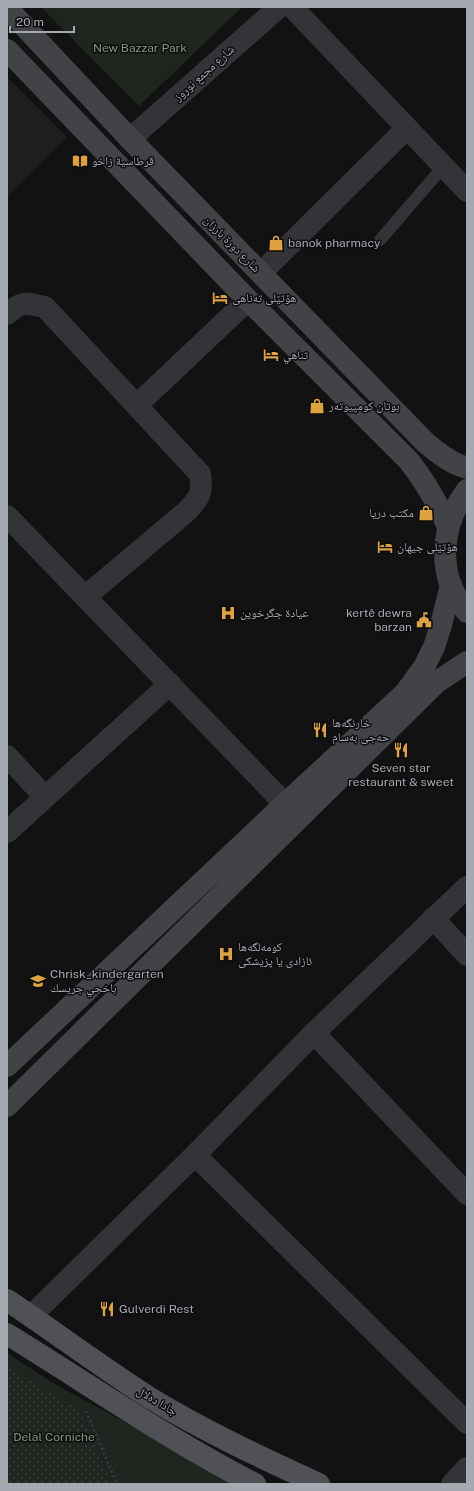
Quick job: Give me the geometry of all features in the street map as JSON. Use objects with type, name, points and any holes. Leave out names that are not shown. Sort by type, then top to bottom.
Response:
[{"type":"main road","name":"شارع دورة بارزان","points":[[7,8],[130,139],[431,447],[448,460],[467,468]]},
{"type":"main road","points":[[7,50],[248,300],[409,461],[425,481],[438,503],[448,527]]},
{"type":"main road","points":[[467,490],[459,500],[448,527],[445,539],[445,562],[451,585],[461,605],[467,612]]},
{"type":"main road","points":[[7,1066],[405,693],[424,667],[434,647],[451,585]]},
{"type":"main road","points":[[7,1106],[437,682],[467,662]]},
{"type":"main road","name":"جادا دەلال","points":[[7,1300],[90,1359],[152,1399],[216,1435],[319,1484]]},
{"type":"main road","name":"جادا دەلال","points":[[7,1334],[156,1428],[216,1464],[256,1484]]},
{"type":"street","name":"شارع مجمع نوروز","points":[[130,139],[279,7]]},
{"type":"street","points":[[292,7],[467,191]]},
{"type":"street","points":[[261,273],[407,128]]},
{"type":"street","points":[[137,406],[248,300]]},
{"type":"street","points":[[7,314],[25,302],[45,307],[200,474],[202,486],[198,499],[84,597]]},
{"type":"street","points":[[7,516],[285,804]]},
{"type":"street","points":[[7,832],[170,684]]},
{"type":"street","points":[[7,756],[45,797]]},
{"type":"street","points":[[31,1316],[195,1155],[314,1034],[433,918],[467,887]]},
{"type":"street","points":[[433,918],[467,955]]},
{"type":"street","points":[[314,1034],[467,1194]]},
{"type":"street","points":[[195,1155],[467,1423]]},
{"type":"street","points":[[452,1484],[467,1468]]},
{"type":"lane","points":[[380,240],[444,166]]},
{"type":"path","points":[[86,1409],[117,1484]]},
{"type":"shaded area","points":[[7,77],[67,137],[7,197]]},
{"type":"green space","name":"New Bazzar Park","points":[[41,7],[242,7],[139,106]]},
{"type":"green space","name":"Delal Corniche","points":[[7,1353],[56,1385],[240,1484],[7,1484]]},
{"type":"green space","points":[[7,1367],[80,1411],[111,1484],[7,1484]]},
{"type":"place","name":"قرطاسية زاخو","points":[[80,161]]},
{"type":"place","name":"banok pharmacy","points":[[276,243]]},
{"type":"place","name":"هۆتێلی تەناهی","points":[[220,298]]},
{"type":"place","name":"تناهي","points":[[271,355]]},
{"type":"place","name":"بوتان كومپیوتەر","points":[[317,406]]},
{"type":"place","name":"مكتب دريا","points":[[426,513]]},
{"type":"place","name":"هۆتێلی جیهان","points":[[385,547]]},
{"type":"place","name":"عيادة جگرخوين","points":[[228,613]]},
{"type":"place","name":"kertê dewra barzan","points":[[424,620]]},
{"type":"place","name":"خارنگەها حەجى بەسام","points":[[320,730]]},
{"type":"place","name":"Seven star restaurant & sweet","points":[[401,750]]},
{"type":"place","name":"کومەلگەھا ئازادی یا پزیشکی","points":[[226,954]]},
{"type":"place","name":"Chrisk_kindergarten باخجي جريسك","points":[[38,981]]},
{"type":"place","name":"Gulverdi Rest","points":[[107,1309]]}]
